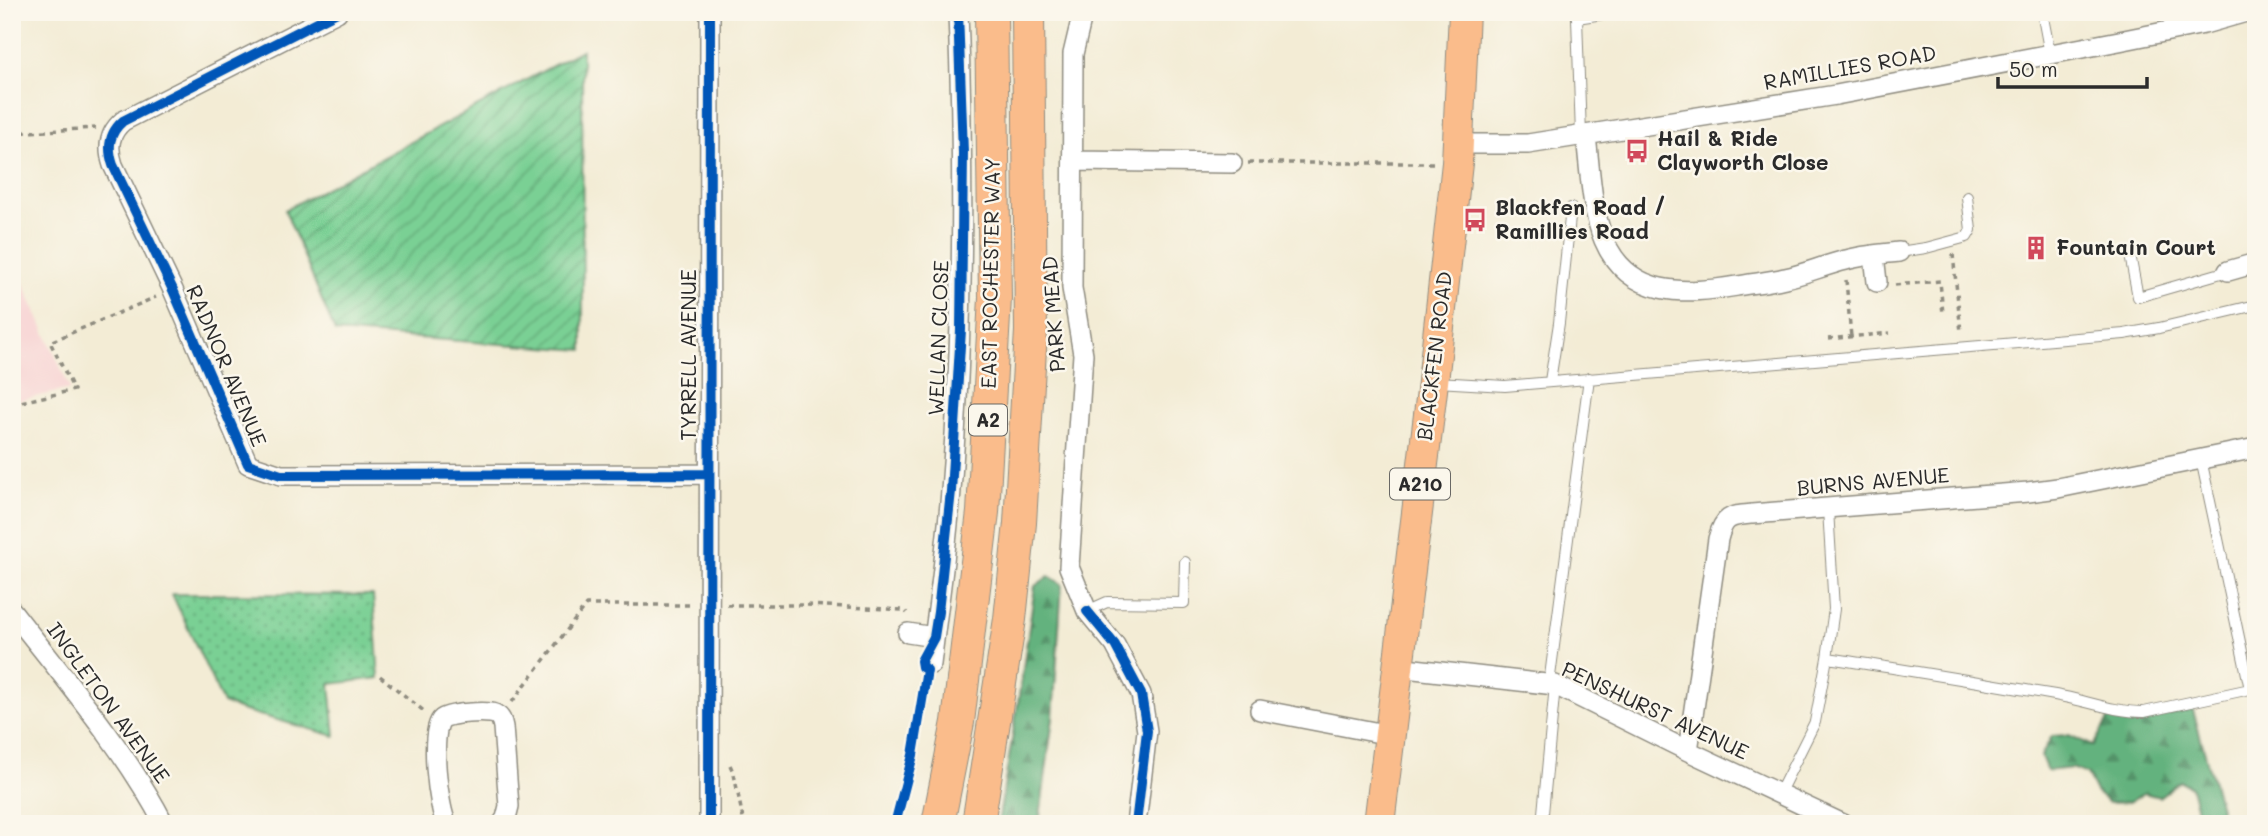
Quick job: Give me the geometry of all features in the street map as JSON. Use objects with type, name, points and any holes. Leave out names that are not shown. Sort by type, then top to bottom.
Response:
[{"type":"highway","name":"EAST ROCHESTER WAY","points":[[939,824],[958,722],[984,513],[995,298],[991,12]]},
{"type":"highway","name":"EAST ROCHESTER WAY","points":[[978,824],[1010,619],[1022,495],[1031,331],[1028,12]]},
{"type":"main road","name":"BLACKFEN ROAD","points":[[1379,824],[1458,154],[1464,12]]},
{"type":"street","points":[[116,127],[337,12]]},
{"type":"street","name":"TYRRELL AVENUE","points":[[709,824],[710,12]]},
{"type":"street","name":"WELLAN CLOSE","points":[[931,664],[951,491],[961,330],[963,153],[958,12]]},
{"type":"street","name":"PARK MEAD","points":[[1083,12],[1073,54],[1072,288],[1083,354],[1069,567],[1087,611],[1115,645],[1141,694],[1147,731],[1136,824]]},
{"type":"street","name":"RAMILLIES ROAD","points":[[1458,154],[1836,95],[2204,24],[2246,12]]},
{"type":"street","name":"RADNOR AVENUE","points":[[116,127],[109,149],[113,164],[173,290],[248,464],[281,475],[708,474]]},
{"type":"street","points":[[1584,136],[1604,239],[1618,263],[1643,282],[1664,289],[1699,292],[1785,278],[1844,260],[1899,252]]},
{"type":"street","points":[[1074,161],[1232,163]]},
{"type":"street","points":[[1874,255],[1877,282]]},
{"type":"street","points":[[2228,271],[2256,263]]},
{"type":"street","name":"BURNS AVENUE","points":[[1688,751],[1718,539],[1724,523],[1729,518],[2038,491],[2256,448]]},
{"type":"street","name":"INGLETON AVENUE","points":[[12,611],[96,721],[164,824]]},
{"type":"street","points":[[908,634],[934,636]]},
{"type":"street","name":"PENSHURST AVENUE","points":[[1397,667],[1552,685],[1843,824]]},
{"type":"street","points":[[1260,710],[1390,735]]},
{"type":"street","points":[[447,824],[439,804],[435,741],[439,723],[448,716],[486,712],[494,713],[500,718],[503,727],[509,806],[502,824]]},
{"type":"lane","points":[[1584,136],[1577,18],[1615,12]]},
{"type":"lane","points":[[2042,12],[2050,54]]},
{"type":"lane","points":[[1899,252],[1967,237],[1971,230],[1967,197]]},
{"type":"lane","points":[[1550,382],[1571,208]]},
{"type":"lane","points":[[2130,255],[2138,297],[2228,271]]},
{"type":"lane","points":[[1433,382],[1505,386],[2124,334],[2256,304]]},
{"type":"lane","points":[[1542,824],[1552,685],[1588,378]]},
{"type":"lane","points":[[1827,658],[2065,697],[2127,712],[2144,712],[2253,689],[2201,460]]},
{"type":"lane","points":[[1779,795],[1815,722],[1827,658],[1834,609],[1828,509]]},
{"type":"lane","points":[[1087,611],[1107,601],[1184,603],[1185,562]]},
{"type":"path","points":[[12,134],[116,127]]},
{"type":"path","points":[[1232,163],[1458,154]]},
{"type":"path","points":[[1952,242],[1961,332]]},
{"type":"path","points":[[1844,260],[1851,337]]},
{"type":"path","points":[[1877,282],[1878,287],[1940,281],[1943,314]]},
{"type":"path","points":[[12,404],[74,390],[50,342],[173,290]]},
{"type":"path","points":[[1828,339],[1891,333]]},
{"type":"path","points":[[500,718],[586,605],[807,605],[904,610],[908,615],[938,612]]},
{"type":"path","points":[[380,676],[439,723]]},
{"type":"shaded area","points":[[12,257],[70,389],[12,402]]},
{"type":"green space","points":[[582,50],[583,350],[335,332],[285,210]]},
{"type":"green space","points":[[1049,576],[1062,584],[1053,718],[1039,824],[998,824],[1035,586]]},
{"type":"green space","points":[[172,594],[373,595],[379,678],[330,684],[335,736],[223,703]]},
{"type":"green space","points":[[2193,710],[2222,815],[2200,822],[2191,787],[2180,781],[2159,797],[2144,793],[2130,802],[2109,803],[2096,792],[2087,774],[2072,768],[2047,771],[2041,756],[2052,736],[2069,735],[2093,746],[2110,716],[2144,719]]},
{"type":"cycle path","points":[[337,12],[123,121],[110,141],[113,165],[173,290],[248,464],[281,475],[708,474]]},
{"type":"cycle path","points":[[709,824],[710,12]]},
{"type":"cycle path","points":[[895,824],[913,755],[927,670],[922,667],[921,661],[934,637],[951,491],[961,330],[963,153],[958,12]]},
{"type":"cycle path","points":[[1087,611],[1115,645],[1141,694],[1147,731],[1136,824]]},
{"type":"place","name":"Hail & Ride Clayworth Close","points":[[1637,151]]},
{"type":"place","name":"Blackfen Road / Ramillies Road","points":[[1475,220]]},
{"type":"place","name":"Fountain Court","points":[[2036,248]]}]
